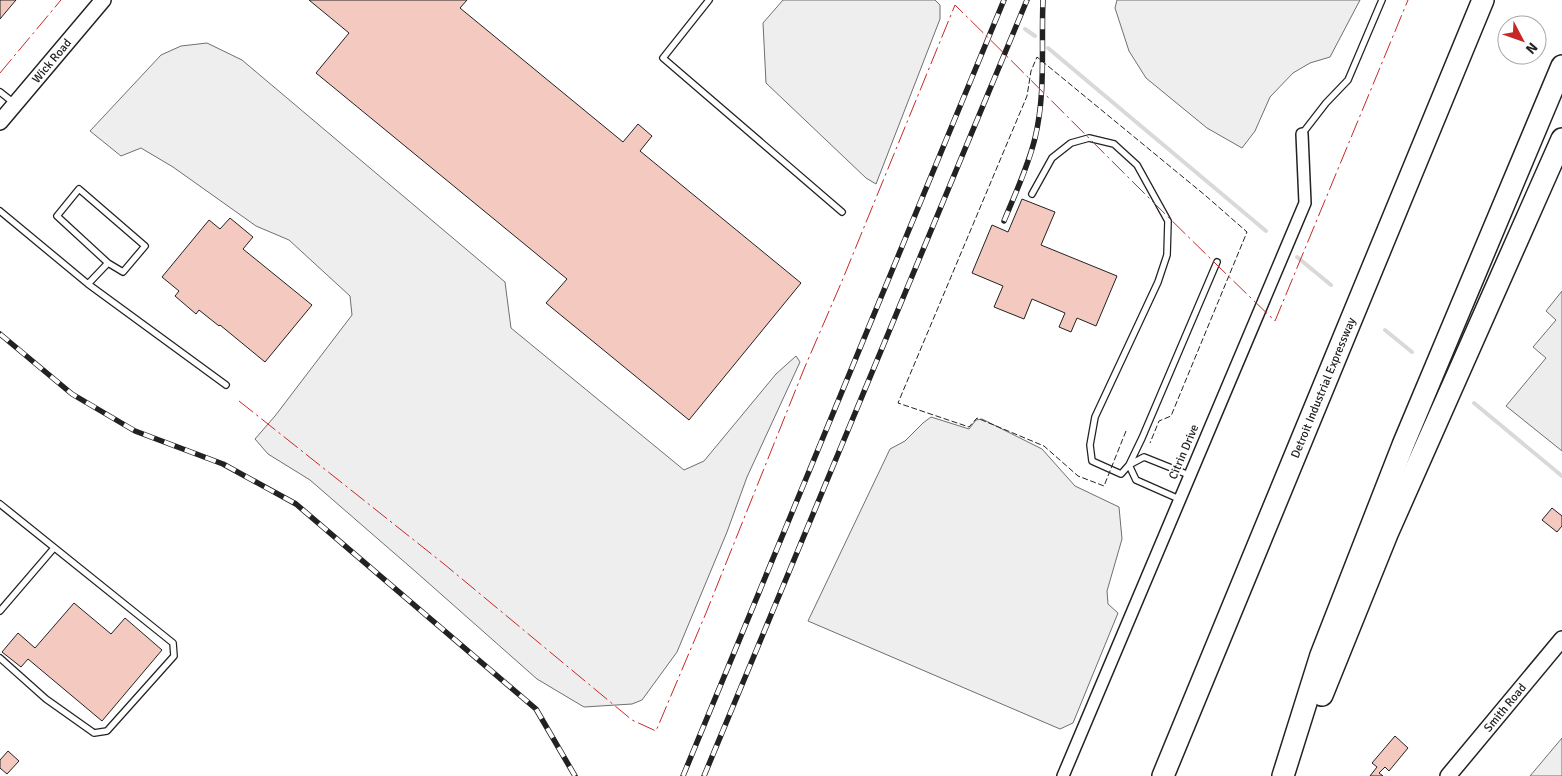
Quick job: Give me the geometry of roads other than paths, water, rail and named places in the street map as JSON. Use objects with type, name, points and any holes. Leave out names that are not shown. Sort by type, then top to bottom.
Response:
[{"type":"highway","name":"Detroit Industrial Expressway","points":[[1163,776],[1482,0]]},
{"type":"highway","points":[[1283,776],[1321,656],[1403,445],[1562,66]]},
{"type":"highway","points":[[1290,776],[1387,534],[1562,139]]},
{"type":"street","name":"Wick Road","points":[[0,122],[103,0]]},
{"type":"street","name":"Citrin Drive","points":[[1062,776],[1305,203],[1302,134]]},
{"type":"street","name":"Smith Road","points":[[1448,776],[1562,639]]},
{"type":"lane","points":[[709,0],[663,58],[842,212]]},
{"type":"lane","points":[[1302,134],[1348,80],[1382,0]]},
{"type":"lane","points":[[0,92],[15,104]]},
{"type":"lane","points":[[1032,194],[1052,158],[1071,143],[1089,138],[1114,144],[1137,165],[1168,221],[1167,255],[1158,282],[1095,417],[1090,445],[1092,461],[1121,474],[1129,465],[1217,262]]},
{"type":"lane","points":[[79,189],[145,246],[123,272],[108,263],[57,216],[79,189]]},
{"type":"lane","points":[[0,211],[88,284],[226,385]]},
{"type":"lane","points":[[88,284],[108,263]]},
{"type":"lane","points":[[1129,465],[1144,457],[1190,475]]},
{"type":"lane","points":[[1129,465],[1136,480],[1179,499]]},
{"type":"lane","points":[[0,504],[173,643],[174,656],[107,731],[94,733],[46,699],[0,658]]},
{"type":"lane","points":[[0,611],[54,548]]},
{"type":"waterway","points":[[1025,29],[1035,36]]},
{"type":"waterway","points":[[1048,48],[1266,231]]},
{"type":"waterway","points":[[1297,257],[1331,285]]},
{"type":"waterway","points":[[1385,330],[1412,352]]},
{"type":"waterway","points":[[1474,403],[1562,476]]},
{"type":"railway","points":[[683,776],[1004,0]]},
{"type":"railway","points":[[704,776],[1027,0]]},
{"type":"railway","points":[[1004,221],[1029,159],[1035,138],[1042,87],[1043,0]]},
{"type":"railway","points":[[0,334],[72,394],[135,431],[223,464],[296,504],[536,709],[575,776]]}]
